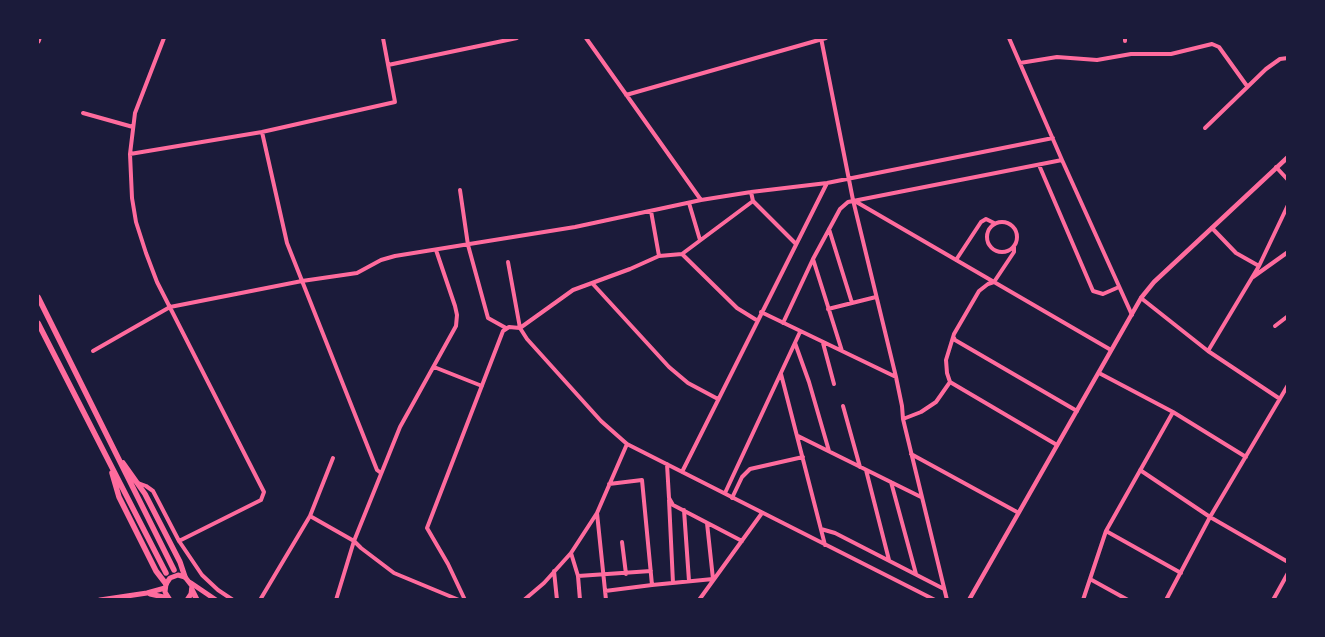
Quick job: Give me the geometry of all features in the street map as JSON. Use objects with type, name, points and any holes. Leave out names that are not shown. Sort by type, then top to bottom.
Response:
[{"type":"highway","points":[[38,297],[174,570]]},
{"type":"highway","points":[[38,323],[166,574]]},
{"type":"highway","points":[[117,456],[138,483],[178,558],[185,577]]},
{"type":"highway","points":[[110,464],[119,497],[165,586]]},
{"type":"highway","points":[[192,590],[192,599]]},
{"type":"main road","points":[[100,600],[147,593],[165,586],[174,576],[185,577],[216,600]]},
{"type":"main road","points":[[190,582],[192,590]]},
{"type":"main road","points":[[165,586],[170,599]]},
{"type":"main road","points":[[147,593],[170,599]]},
{"type":"street","points":[[164,38],[135,113],[130,154],[132,198],[136,222],[157,282],[264,492],[261,500],[179,541]]},
{"type":"street","points":[[130,154],[262,132],[395,102],[383,38]]},
{"type":"street","points":[[388,64],[517,38]]},
{"type":"street","points":[[586,38],[701,200]]},
{"type":"street","points":[[626,95],[823,38],[848,179],[896,377],[902,406],[902,419],[947,600]]},
{"type":"street","points":[[1009,38],[1132,315]]},
{"type":"street","points":[[1020,63],[1057,57],[1097,60],[1131,54],[1171,54],[1212,44],[1220,47],[1247,86]]},
{"type":"street","points":[[1205,128],[1247,86],[1280,59],[1288,58]]},
{"type":"street","points":[[83,113],[134,127]]},
{"type":"street","points":[[262,132],[287,243],[377,470],[381,473]]},
{"type":"street","points":[[93,351],[170,307],[302,281],[357,273],[388,258],[575,227],[701,200],[827,183],[1053,138]]},
{"type":"street","points":[[969,600],[1141,298],[1154,282],[1288,157]]},
{"type":"street","points":[[783,323],[829,229],[840,209],[848,202],[1062,160]]},
{"type":"street","points":[[1039,165],[1093,292],[1103,294],[1119,287]]},
{"type":"street","points":[[1276,167],[1288,180]]},
{"type":"street","points":[[682,472],[827,183]]},
{"type":"street","points":[[460,190],[468,245],[488,318],[506,328],[520,328],[573,290],[659,256],[682,254],[754,201]]},
{"type":"street","points":[[751,192],[754,201],[796,244]]},
{"type":"street","points":[[853,200],[1111,350]]},
{"type":"street","points":[[689,203],[700,240]]},
{"type":"street","points":[[1208,351],[1259,266],[1288,205]]},
{"type":"street","points":[[651,211],[659,256]]},
{"type":"street","points":[[956,260],[981,222],[986,219],[994,223],[1006,222],[1013,226],[1017,238],[1014,252],[994,282],[979,291],[954,338],[946,360],[947,372],[950,382],[1057,445]]},
{"type":"street","points":[[994,223],[990,226],[986,235],[988,244],[996,251],[1001,252],[1014,246]]},
{"type":"street","points":[[1212,228],[1236,253],[1259,266]]},
{"type":"street","points":[[829,229],[852,302]]},
{"type":"street","points":[[336,600],[354,541],[400,427],[456,326],[457,315],[436,250]]},
{"type":"street","points":[[1252,278],[1288,252]]},
{"type":"street","points":[[682,254],[737,308],[758,321]]},
{"type":"street","points":[[813,259],[842,351]]},
{"type":"street","points":[[508,262],[520,328],[527,339],[601,421],[627,444],[935,600]]},
{"type":"street","points":[[592,283],[669,367],[688,383],[718,399]]},
{"type":"street","points":[[828,308],[876,297]]},
{"type":"street","points":[[1141,298],[1208,351],[1280,399]]},
{"type":"street","points":[[761,312],[896,377]]},
{"type":"street","points":[[1276,326],[1288,316]]},
{"type":"street","points":[[465,600],[448,564],[427,528],[503,331],[506,328]]},
{"type":"street","points":[[725,494],[800,332]]},
{"type":"street","points":[[954,338],[1077,411]]},
{"type":"street","points":[[823,342],[834,384]]},
{"type":"street","points":[[795,343],[809,382],[829,451]]},
{"type":"street","points":[[434,367],[482,386]]},
{"type":"street","points":[[1099,373],[1173,412],[1246,457]]},
{"type":"street","points":[[781,374],[825,544]]},
{"type":"street","points":[[902,419],[921,412],[936,402],[950,382]]},
{"type":"street","points":[[1166,600],[1210,516],[1288,385]]},
{"type":"street","points":[[843,406],[860,466]]},
{"type":"street","points":[[1082,600],[1106,531],[1173,412]]},
{"type":"street","points":[[798,436],[921,497]]},
{"type":"street","points":[[524,600],[571,553],[597,513],[627,444]]},
{"type":"street","points":[[911,454],[1018,512]]},
{"type":"street","points":[[732,498],[742,477],[750,469],[803,456]]},
{"type":"street","points":[[260,600],[310,516],[333,458]]},
{"type":"street","points":[[667,464],[673,583]]},
{"type":"street","points":[[866,469],[888,560]]},
{"type":"street","points":[[1140,470],[1210,516],[1288,562]]},
{"type":"street","points":[[609,484],[642,480],[652,585]]},
{"type":"street","points":[[891,482],[916,574]]},
{"type":"street","points":[[138,483],[153,491],[179,541],[202,575],[218,590],[233,600]]},
{"type":"street","points":[[669,498],[673,505],[742,541]]},
{"type":"street","points":[[684,510],[689,581]]},
{"type":"street","points":[[597,513],[606,600]]},
{"type":"street","points":[[699,600],[762,513]]},
{"type":"street","points":[[310,516],[354,541],[394,573],[458,600]]},
{"type":"street","points":[[707,523],[713,579]]},
{"type":"street","points":[[821,529],[835,533],[944,589]]},
{"type":"street","points":[[1106,531],[1181,573]]},
{"type":"street","points":[[622,542],[626,574]]},
{"type":"street","points":[[571,553],[578,576],[580,600]]},
{"type":"street","points":[[554,571],[557,600]]},
{"type":"street","points":[[578,576],[651,571]]},
{"type":"street","points":[[1273,600],[1288,573]]},
{"type":"street","points":[[605,591],[713,579]]},
{"type":"street","points":[[1090,579],[1128,600]]}]
